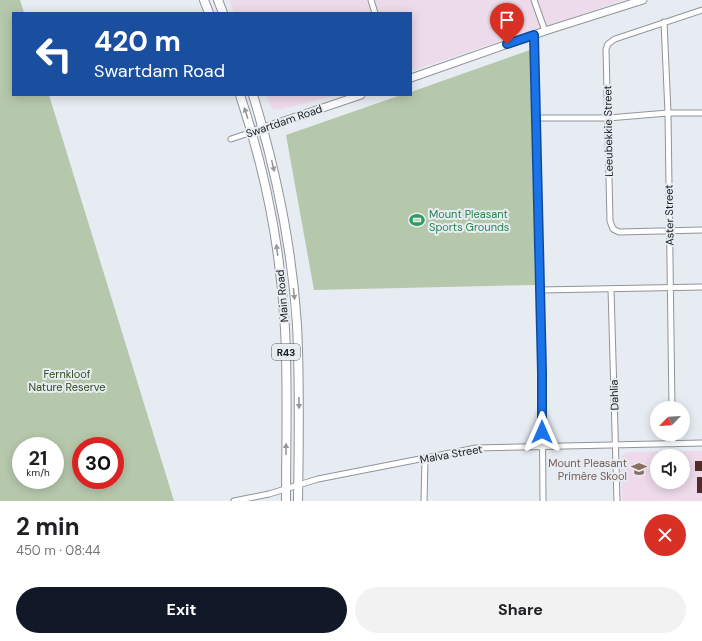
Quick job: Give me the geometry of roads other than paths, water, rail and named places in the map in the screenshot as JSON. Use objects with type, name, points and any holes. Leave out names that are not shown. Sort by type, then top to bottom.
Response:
[{"type":"main road","points":[[204,0],[209,12]]},
{"type":"main road","points":[[218,0],[223,12]]},
{"type":"main road","name":"Main Road","points":[[240,96],[252,132],[276,238],[286,350],[286,501]]},
{"type":"main road","name":"Main Road","points":[[253,96],[264,128],[280,197],[290,255],[295,298],[298,364],[298,501]]},
{"type":"street","points":[[371,0],[375,12]]},
{"type":"street","points":[[534,0],[545,31]]},
{"type":"street","points":[[412,78],[545,31],[643,0]]},
{"type":"street","name":"Leeubekkie Street","points":[[702,10],[614,39],[608,44],[606,49],[610,221],[613,229],[619,232],[702,230]]},
{"type":"street","name":"Aster Street","points":[[664,22],[668,114],[672,401]]},
{"type":"street","points":[[534,35],[543,501]]},
{"type":"street","name":"Swartdam Road","points":[[231,139],[358,96]]},
{"type":"street","points":[[536,118],[608,118],[702,113]]},
{"type":"street","points":[[540,290],[702,287]]},
{"type":"street","name":"Dahlia","points":[[611,289],[616,501]]},
{"type":"street","name":"Malva Street","points":[[234,501],[256,499],[298,484],[476,448],[702,443]]},
{"type":"street","points":[[424,501],[425,459]]},
{"type":"place","name":"Mount Pleasant Sports Grounds","points":[[417,220]]},
{"type":"place","name":"Mount Pleasant Primêre Skool","points":[[639,469]]},
{"type":"park label","name":"Fernkloof Nature Reserve","points":[[67,380]]}]
